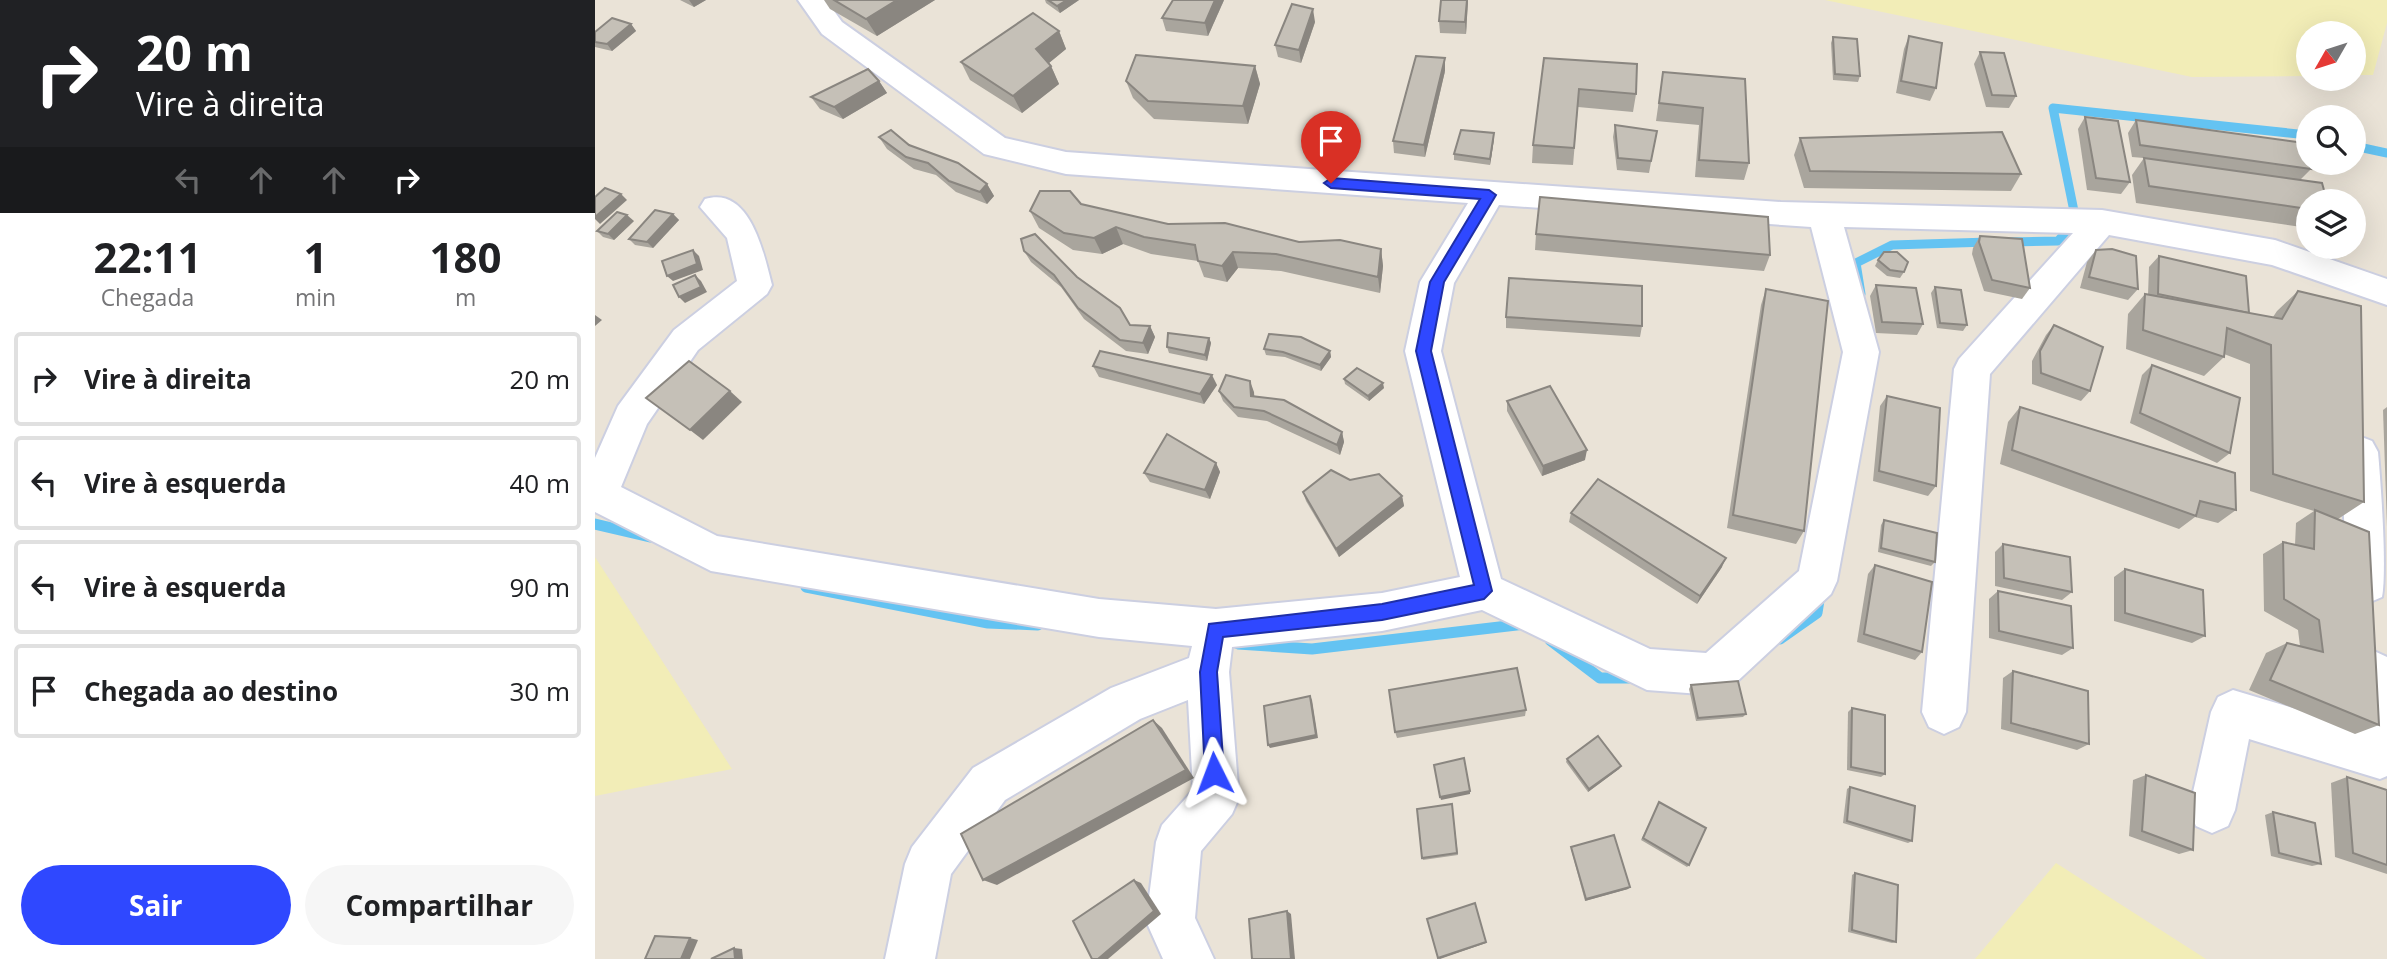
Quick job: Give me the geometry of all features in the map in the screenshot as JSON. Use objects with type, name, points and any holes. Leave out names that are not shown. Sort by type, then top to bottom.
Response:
[{"type":"street","points":[[812,0],[832,28],[995,146],[1066,163],[1489,195],[1824,215],[2102,222],[2275,253],[2387,292]]},
{"type":"street","points":[[1484,591],[1423,351],[1437,282],[1489,195]]},
{"type":"street","points":[[716,207],[742,233],[755,285],[685,340],[631,417],[600,495],[711,553],[1099,618],[1212,651]]},
{"type":"street","points":[[910,959],[929,864],[989,784],[1212,651],[1484,591],[1647,669],[1714,674],[1817,581],[1861,352],[1824,215]]},
{"type":"street","points":[[1944,712],[1972,369],[2102,222]]},
{"type":"street","points":[[2348,279],[2350,320]]},
{"type":"street","points":[[2212,810],[2233,712],[2383,758],[2357,415]]},
{"type":"street","points":[[1189,959],[1170,922],[1179,842],[1216,798],[1212,651]]},
{"type":"sand","points":[[1825,0],[2387,0],[2387,23],[2373,75],[2366,75],[2366,21],[2296,21],[2296,76],[2192,77]]},
{"type":"sand","points":[[595,557],[732,769],[595,796]]},
{"type":"sand","points":[[2056,863],[2206,959],[1975,959]]},
{"type":"building","points":[[834,0],[897,0],[866,19]]},
{"type":"building","points":[[1048,0],[1067,0],[1057,6]]},
{"type":"building","points":[[1173,0],[1215,0],[1205,23],[1162,18]]},
{"type":"building","points":[[1441,0],[1467,0],[1465,22],[1439,21]]},
{"type":"building","points":[[1292,4],[1313,9],[1299,50],[1275,45]]},
{"type":"building","points":[[1033,13],[1059,31],[1036,49],[1051,66],[1013,96],[961,62]]},
{"type":"building","points":[[612,18],[631,24],[607,44],[595,42],[595,32]]},
{"type":"building","points":[[1909,36],[1942,43],[1936,88],[1901,81]]},
{"type":"building","points":[[1833,37],[1857,39],[1860,76],[1835,74]]},
{"type":"building","points":[[1980,52],[2004,53],[2016,96],[1992,95]]},
{"type":"building","points":[[1136,55],[1255,66],[1243,106],[1148,101],[1126,81]]},
{"type":"building","points":[[1416,56],[1445,58],[1424,145],[1393,141]]},
{"type":"building","points":[[1544,58],[1637,64],[1636,94],[1579,89],[1574,148],[1533,145]]},
{"type":"building","points":[[868,69],[879,81],[834,107],[811,97]]},
{"type":"building","points":[[1663,72],[1745,79],[1749,163],[1699,160],[1703,108],[1659,103]]},
{"type":"building","points":[[2085,117],[2118,121],[2130,182],[2096,178]]},
{"type":"building","points":[[2136,120],[2296,142],[2296,167],[2140,145]]},
{"type":"building","points":[[1615,125],[1657,131],[1651,161],[1618,158]]},
{"type":"building","points":[[891,130],[909,145],[958,163],[987,184],[980,192],[949,181],[928,163],[906,157],[879,137]]},
{"type":"building","points":[[1461,130],[1494,133],[1490,159],[1454,154]]},
{"type":"building","points":[[2002,132],[2021,174],[1810,171],[1800,138]]},
{"type":"building","points":[[2144,158],[2322,183],[2324,189],[2296,189],[2296,207],[2149,186]]},
{"type":"building","points":[[605,188],[621,194],[595,217],[595,197]]},
{"type":"building","points":[[1040,191],[1070,191],[1081,204],[1168,224],[1225,223],[1299,242],[1340,240],[1381,249],[1378,277],[1276,254],[1233,252],[1222,266],[1198,261],[1195,245],[1144,237],[1116,227],[1094,238],[1064,233],[1030,211]]},
{"type":"building","points":[[1540,197],[1768,217],[1770,255],[1536,234]]},
{"type":"building","points":[[655,210],[673,214],[647,242],[629,239]]},
{"type":"building","points":[[617,212],[627,215],[608,234],[597,231]]},
{"type":"building","points":[[1035,234],[1077,277],[1120,308],[1130,325],[1150,326],[1143,343],[1120,340],[1078,308],[1054,275],[1024,251],[1021,239]]},
{"type":"building","points":[[1980,236],[2022,239],[2030,288],[1992,280],[1979,242]]},
{"type":"building","points":[[2112,249],[2136,256],[2138,289],[2089,277],[2096,250]]},
{"type":"building","points":[[693,250],[697,264],[667,276],[662,261]]},
{"type":"building","points":[[1884,252],[1897,252],[1908,262],[1904,272],[1890,270],[1878,260]]},
{"type":"building","points":[[2159,256],[2246,276],[2249,313],[2158,294]]},
{"type":"building","points":[[695,275],[701,287],[679,297],[673,285]]},
{"type":"building","points":[[1509,278],[1642,286],[1642,326],[1506,317]]},
{"type":"building","points":[[1876,285],[1916,288],[1923,324],[1882,322]]},
{"type":"building","points":[[1935,287],[1961,290],[1967,325],[1940,323]]},
{"type":"building","points":[[1766,289],[1828,301],[1804,531],[1733,515]]},
{"type":"building","points":[[2298,291],[2361,306],[2364,502],[2273,474],[2271,345],[2227,328],[2224,357],[2143,330],[2145,294],[2282,319]]},
{"type":"building","points":[[2054,325],[2103,347],[2090,391],[2041,373],[2040,351]]},
{"type":"building","points":[[1168,333],[1209,338],[1205,355],[1167,347]]},
{"type":"building","points":[[1269,334],[1301,337],[1330,351],[1320,365],[1283,352],[1264,349]]},
{"type":"building","points":[[1100,351],[1212,375],[1200,394],[1093,366]]},
{"type":"building","points":[[689,361],[730,391],[690,430],[646,398]]},
{"type":"building","points":[[2152,365],[2240,398],[2230,453],[2140,413]]},
{"type":"building","points":[[1357,368],[1383,383],[1368,396],[1344,379]]},
{"type":"building","points":[[1226,375],[1250,381],[1251,396],[1284,400],[1342,432],[1337,445],[1264,411],[1234,407],[1219,391]]},
{"type":"building","points":[[1550,386],[1587,450],[1543,466],[1507,401]]},
{"type":"building","points":[[1887,396],[1940,408],[1936,486],[1879,471]]},
{"type":"building","points":[[2020,407],[2235,473],[2236,510],[2200,501],[2196,516],[2012,450]]},
{"type":"building","points":[[1167,434],[1216,463],[1205,490],[1144,473]]},
{"type":"building","points":[[1331,470],[1350,480],[1379,474],[1402,496],[1336,549],[1303,492]]},
{"type":"building","points":[[1598,479],[1726,558],[1700,596],[1571,513]]},
{"type":"building","points":[[2315,510],[2369,532],[2379,725],[2270,680],[2287,643],[2323,652],[2319,620],[2284,599],[2283,542],[2314,549]]},
{"type":"building","points":[[1884,520],[1937,533],[1935,562],[1881,548]]},
{"type":"building","points":[[2003,544],[2070,557],[2072,592],[2004,578]]},
{"type":"building","points":[[1875,565],[1932,582],[1922,652],[1864,634]]},
{"type":"building","points":[[2125,569],[2203,590],[2205,636],[2125,613]]},
{"type":"building","points":[[1998,591],[2071,606],[2073,648],[1999,631]]},
{"type":"building","points":[[1517,668],[1526,710],[1395,732],[1389,690]]},
{"type":"building","points":[[2013,671],[2088,691],[2089,744],[2011,723]]},
{"type":"building","points":[[1738,681],[1746,714],[1698,718],[1691,685]]},
{"type":"building","points":[[1310,696],[1316,735],[1268,745],[1264,706]]},
{"type":"building","points":[[1852,708],[1885,715],[1885,774],[1851,767]]},
{"type":"building","points":[[1153,720],[1186,770],[983,880],[961,834]]},
{"type":"building","points":[[1598,736],[1621,766],[1589,789],[1567,759]]},
{"type":"building","points":[[1464,758],[1470,791],[1440,797],[1434,765]]},
{"type":"building","points":[[2146,775],[2195,793],[2193,850],[2142,831]]},
{"type":"building","points":[[2347,777],[2387,790],[2387,865],[2353,853]]},
{"type":"building","points":[[1850,787],[1915,806],[1912,841],[1847,821]]},
{"type":"building","points":[[1659,802],[1706,828],[1689,865],[1643,838]]},
{"type":"building","points":[[1452,804],[1457,853],[1422,858],[1417,809]]},
{"type":"building","points":[[2273,812],[2315,823],[2321,864],[2279,853]]},
{"type":"building","points":[[1614,835],[1630,887],[1586,899],[1571,847]]},
{"type":"building","points":[[1855,873],[1898,885],[1896,942],[1852,930]]},
{"type":"building","points":[[1134,880],[1154,911],[1098,959],[1092,959],[1073,921]]},
{"type":"building","points":[[1475,903],[1486,942],[1438,958],[1427,919]]},
{"type":"building","points":[[1287,911],[1291,959],[1252,959],[1249,919]]},
{"type":"building","points":[[655,936],[690,938],[681,959],[645,959]]},
{"type":"building","points":[[734,948],[735,959],[711,959]]},
{"type":"waterway","points":[[2009,242],[2058,241],[2076,221],[2053,108],[2296,134]]},
{"type":"waterway","points":[[2366,149],[2387,153]]},
{"type":"waterway","points":[[1861,294],[1856,263],[1892,245],[1989,242]]},
{"type":"waterway","points":[[595,524],[650,537]]},
{"type":"waterway","points":[[806,587],[988,623],[1038,625]]},
{"type":"waterway","points":[[1780,639],[1817,613],[1820,594]]},
{"type":"waterway","points":[[1238,644],[1312,649],[1525,624]]},
{"type":"waterway","points":[[1550,640],[1600,678],[1637,678]]},
{"type":"route","points":[[1214,773],[1208,672],[1216,629],[1382,612],[1484,591],[1423,351],[1437,282],[1489,195],[1331,183]]}]
